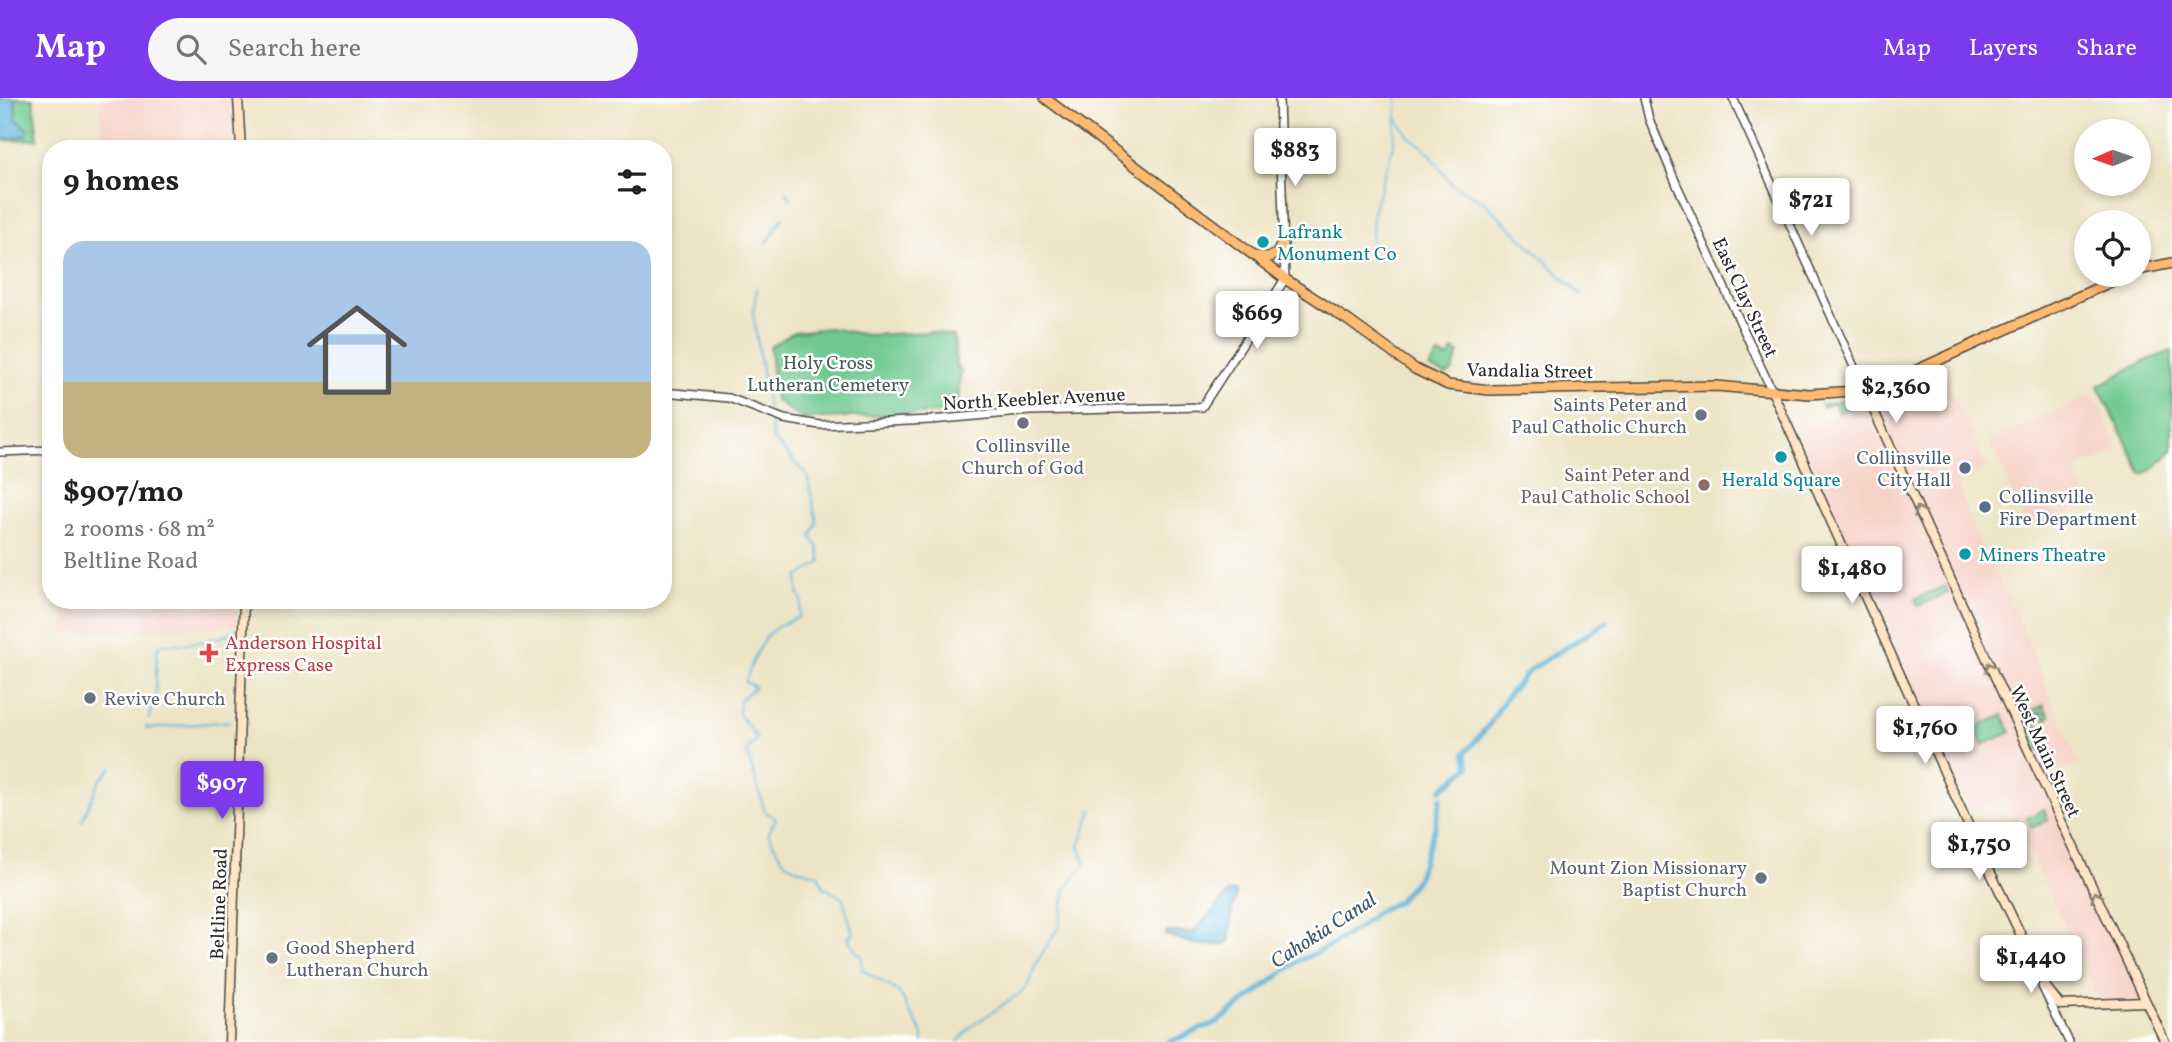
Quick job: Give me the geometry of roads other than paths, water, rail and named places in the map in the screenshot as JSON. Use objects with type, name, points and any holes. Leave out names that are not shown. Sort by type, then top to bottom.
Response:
[{"type":"main road","points":[[238,98],[240,140]]},
{"type":"main road","name":"Vandalia Street","points":[[1045,98],[1285,279],[1421,373],[1460,388],[1489,390],[1716,386],[1825,394],[1864,389],[1906,375],[2100,287]]},
{"type":"main road","points":[[1254,255],[1262,257],[1277,254],[1283,241]]},
{"type":"main road","points":[[2151,267],[2172,262]]},
{"type":"main road","name":"West Main Street","points":[[1864,389],[2165,1042]]},
{"type":"main road","name":"East Clay Street","points":[[1772,391],[1823,508],[2038,973],[2056,1006]]},
{"type":"main road","name":"Beltline Road","points":[[229,1042],[244,609]]},
{"type":"main road","points":[[2056,1006],[2146,1002]]},
{"type":"street","points":[[1279,98],[1285,279]]},
{"type":"street","name":"East Clay Street","points":[[1644,98],[1649,119],[1676,183],[1772,391]]},
{"type":"street","points":[[1732,98],[1864,389]]},
{"type":"street","name":"North Keebler Avenue","points":[[672,393],[729,398],[784,419],[820,425],[931,420],[1030,411],[1202,407],[1285,279]]},
{"type":"street","points":[[0,452],[42,450]]},
{"type":"street","points":[[2056,1006],[2069,1042]]},
{"type":"water","points":[[0,98],[15,98],[16,119],[28,130],[26,135],[11,139],[0,138]]},
{"type":"water","points":[[1229,892],[1236,894],[1229,941],[1223,945],[1199,945],[1165,935],[1167,932],[1194,932]]},
{"type":"waterway","points":[[1397,98],[1397,118],[1408,135],[1430,153],[1451,183],[1485,203],[1582,296]]},
{"type":"waterway","points":[[1372,242],[1373,212],[1394,143],[1396,120]]},
{"type":"waterway","points":[[786,192],[791,199]]},
{"type":"waterway","points":[[767,243],[783,217]]},
{"type":"waterway","points":[[757,288],[753,313],[768,409]]},
{"type":"waterway","points":[[770,418],[773,439],[807,475],[817,523],[811,537],[818,547],[821,562],[798,577],[798,593],[802,601],[798,618],[768,634],[758,650],[745,682],[755,687],[739,701],[739,714],[757,738],[747,751],[765,812],[776,819],[768,833],[782,858],[798,869],[818,874],[823,886],[843,899],[853,933],[848,938],[862,956],[862,970],[899,992],[923,1035],[923,1042]]},
{"type":"waterway","name":"Cahokia Canal","points":[[1441,790],[1469,767],[1465,753],[1489,725],[1506,697],[1531,669],[1607,622]]},
{"type":"waterway","points":[[148,719],[155,702],[157,652],[160,645],[211,640],[236,629]]},
{"type":"waterway","points":[[147,726],[146,729],[231,721]]},
{"type":"waterway","points":[[82,821],[99,782],[112,767]]},
{"type":"waterway","name":"Cahokia Canal","points":[[1169,1042],[1218,1022],[1298,961],[1328,947],[1361,926],[1375,913],[1398,901],[1417,879],[1435,827],[1441,798]]},
{"type":"waterway","points":[[958,1042],[972,1026],[1026,989],[1037,962],[1059,926],[1066,888],[1086,863],[1079,847],[1092,810]]},
{"type":"place","name":"Lafrank Monument Co","points":[[1263,242]]},
{"type":"place","name":"Saints Peter and Paul Catholic Church","points":[[1701,415]]},
{"type":"place","name":"Collinsville Church of God","points":[[1023,423]]},
{"type":"place","name":"Herald Square","points":[[1781,457]]},
{"type":"place","name":"Collinsville City Hall","points":[[1965,468]]},
{"type":"place","name":"Saint Peter and Paul Catholic School","points":[[1704,485]]},
{"type":"place","name":"Collinsville Fire Department","points":[[1985,507]]},
{"type":"place","name":"Miners Theatre","points":[[1965,554]]},
{"type":"place","name":"Anderson Hospital Express Case","points":[[209,653]]},
{"type":"place","name":"Revive Church","points":[[90,698]]},
{"type":"place","name":"Mount Zion Missionary Baptist Church","points":[[1761,878]]},
{"type":"place","name":"Good Shepherd Lutheran Church","points":[[272,958]]},
{"type":"park label","name":"Holy Cross Lutheran Cemetery","points":[[828,373]]}]
